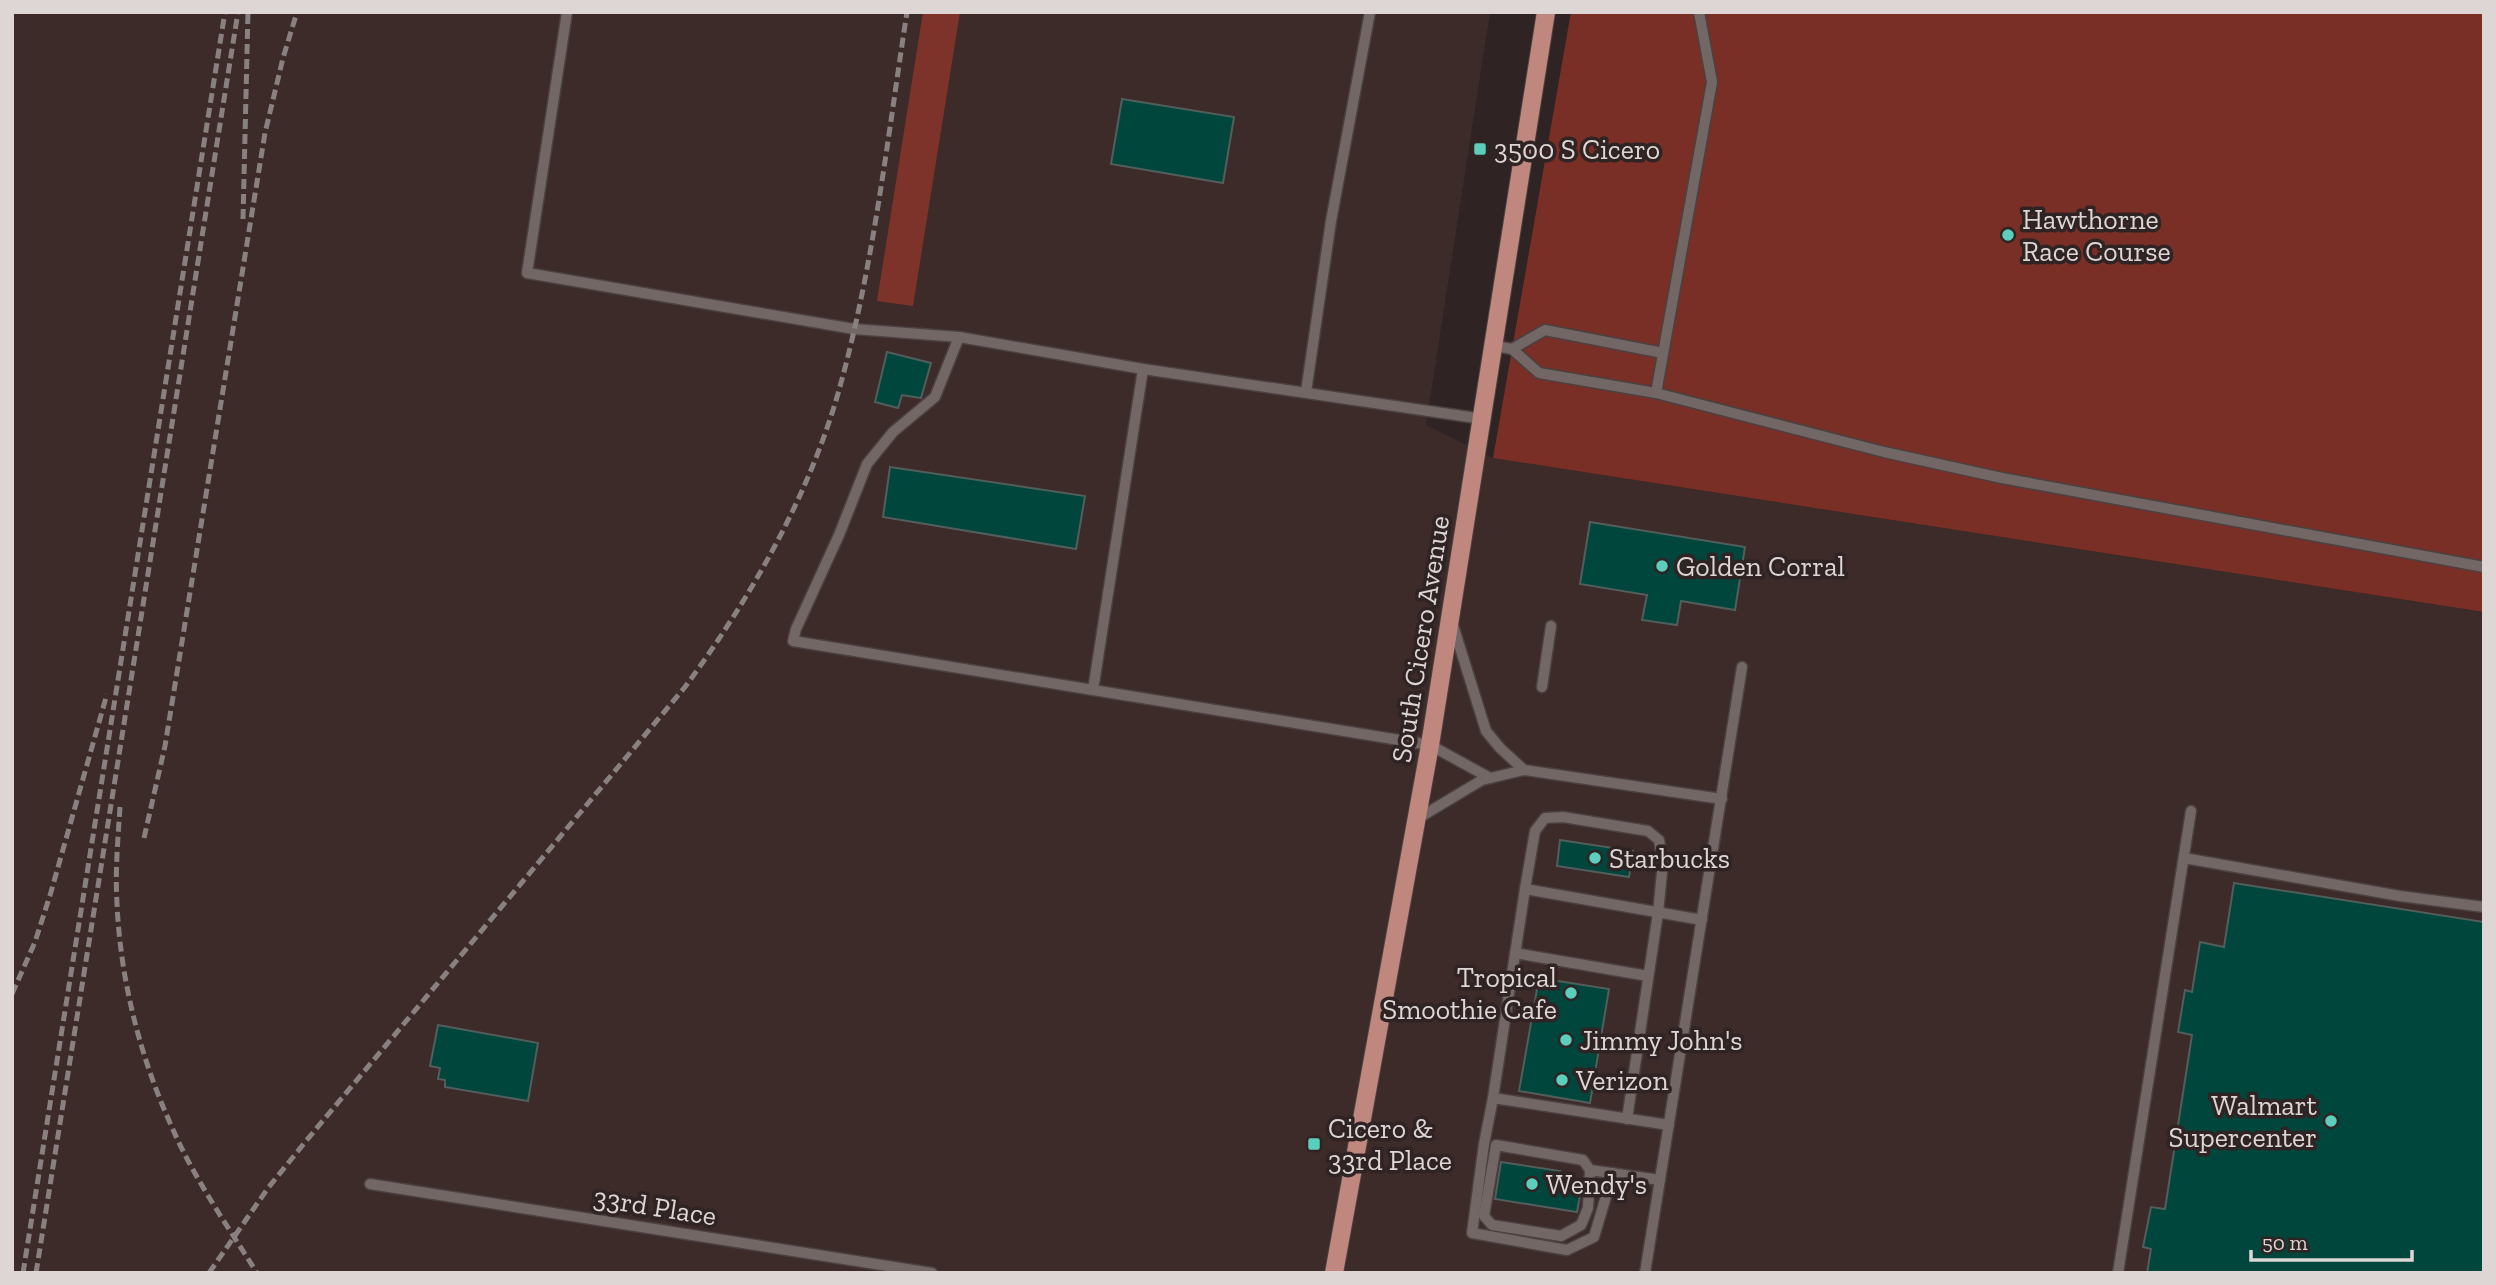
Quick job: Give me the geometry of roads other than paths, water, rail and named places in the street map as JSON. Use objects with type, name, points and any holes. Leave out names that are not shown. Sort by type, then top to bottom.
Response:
[{"type":"main road","name":"South Cicero Avenue","points":[[1334,1273],[1430,745],[1483,418],[1503,347],[1546,12]]},
{"type":"lane","points":[[567,12],[527,273],[854,329],[958,337],[1143,369],[1483,418]]},
{"type":"lane","points":[[1306,392],[1331,221],[1370,12]]},
{"type":"lane","points":[[1656,393],[1712,82],[1699,12]]},
{"type":"lane","points":[[1503,347],[1545,330],[1663,353]]},
{"type":"lane","points":[[958,337],[935,397],[893,432],[867,464],[793,641],[1430,745],[1490,778]]},
{"type":"lane","points":[[1503,347],[1539,373],[1656,393],[1884,452],[2002,478],[2484,567]]},
{"type":"lane","points":[[1093,690],[1143,369]]},
{"type":"lane","points":[[1450,618],[1486,731],[1524,770]]},
{"type":"lane","points":[[1542,687],[1551,626]]},
{"type":"lane","points":[[1645,1273],[1742,667]]},
{"type":"lane","points":[[1416,819],[1490,778],[1524,770],[1722,799]]},
{"type":"lane","points":[[2118,1273],[2192,811]]},
{"type":"lane","points":[[1613,1173],[1594,1237],[1567,1250],[1472,1233],[1535,831],[1545,818],[1563,817],[1648,831],[1659,840],[1664,862],[1628,1119]]},
{"type":"lane","points":[[2184,858],[2399,896],[2484,907]]},
{"type":"lane","points":[[1525,889],[1702,920]]},
{"type":"lane","points":[[1515,953],[1648,976]]},
{"type":"lane","points":[[1493,1098],[1669,1125]]},
{"type":"lane","points":[[1590,1170],[1588,1208],[1581,1225],[1561,1236],[1492,1225],[1484,1216],[1496,1145],[1583,1160],[1590,1170],[1660,1180]]},
{"type":"lane","name":"33rd Place","points":[[370,1184],[932,1273]]},
{"type":"railway","points":[[23,1273],[225,12]]},
{"type":"railway","points":[[36,1273],[238,12]]},
{"type":"railway","points":[[243,219],[248,12]]},
{"type":"railway","points":[[144,838],[165,746],[265,133],[297,12]]},
{"type":"railway","points":[[209,1273],[268,1188],[306,1141],[685,687],[731,620],[773,549],[824,436],[850,350],[870,254],[907,12]]},
{"type":"railway","points":[[12,994],[35,942],[51,892],[107,694]]},
{"type":"railway","points":[[120,807],[116,879],[119,931],[127,988],[141,1045],[160,1099],[180,1144],[257,1273]]},
{"type":"place","name":"3500 S Cicero","points":[[1480,149]]},
{"type":"place","name":"Hawthorne Race Course","points":[[2008,235]]},
{"type":"place","name":"Golden Corral","points":[[1662,566]]},
{"type":"place","name":"Starbucks","points":[[1595,858]]},
{"type":"place","name":"Tropical Smoothie Cafe","points":[[1571,993]]},
{"type":"place","name":"Jimmy John's","points":[[1566,1040]]},
{"type":"place","name":"Verizon","points":[[1562,1080]]},
{"type":"place","name":"Walmart Supercenter","points":[[2331,1121]]},
{"type":"place","name":"Cicero & 33rd Place","points":[[1314,1144]]},
{"type":"place","name":"Wendy's","points":[[1532,1184]]}]
